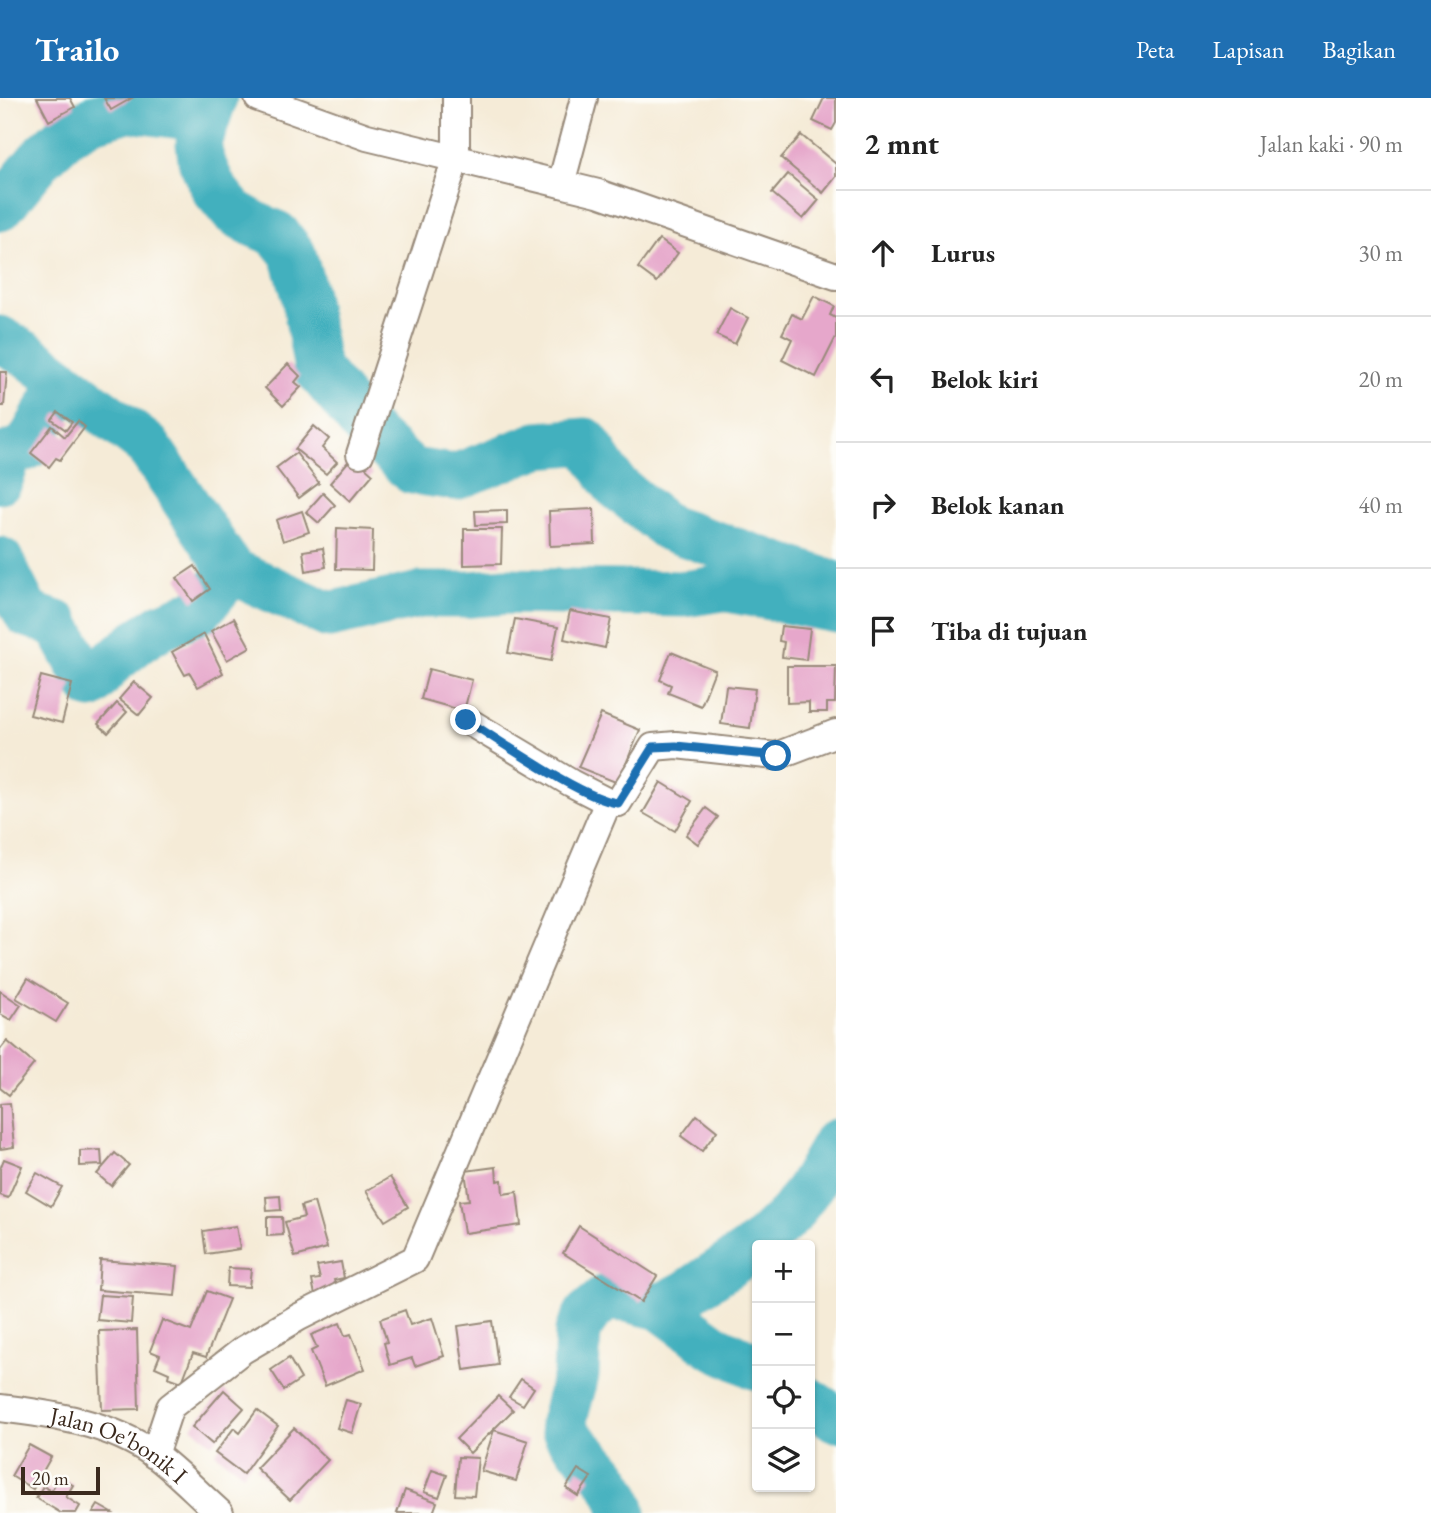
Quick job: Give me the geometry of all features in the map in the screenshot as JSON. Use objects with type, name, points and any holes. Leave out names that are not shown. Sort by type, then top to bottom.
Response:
[{"type":"street","points":[[258,98],[293,104],[367,136],[598,193],[836,276]]},
{"type":"street","points":[[360,454],[456,158],[456,98]]},
{"type":"street","points":[[562,184],[584,98]]},
{"type":"street","points":[[466,720],[571,783],[608,802],[618,803],[653,747],[676,746],[776,756],[836,733]]},
{"type":"street","points":[[154,1455],[170,1408],[243,1350],[299,1317],[415,1259],[608,802]]},
{"type":"street","name":"Jalan Oe'bonik I","points":[[0,1408],[83,1423],[127,1438],[154,1455],[220,1513]]},
{"type":"building","points":[[37,98],[70,98],[75,107],[49,121]]},
{"type":"building","points":[[104,98],[132,98],[111,110]]},
{"type":"building","points":[[824,98],[836,98],[836,123],[832,130],[813,121]]},
{"type":"building","points":[[801,135],[836,164],[836,177],[823,193],[781,158]]},
{"type":"building","points":[[788,174],[819,200],[803,219],[772,193]]},
{"type":"building","points":[[659,239],[678,253],[657,282],[638,268]]},
{"type":"building","points":[[814,296],[834,306],[830,315],[836,318],[836,337],[816,377],[782,360],[792,339],[782,334],[792,314],[802,319]]},
{"type":"building","points":[[730,308],[748,318],[735,344],[716,335]]},
{"type":"building","points":[[288,364],[300,376],[295,382],[301,387],[283,406],[265,388]]},
{"type":"building","points":[[0,372],[7,372],[4,406],[0,406]]},
{"type":"building","points":[[58,412],[72,422],[66,430],[52,420]]},
{"type":"building","points":[[78,421],[85,427],[60,460],[56,458],[49,467],[31,453],[52,426],[65,437]]},
{"type":"building","points":[[314,426],[329,439],[322,448],[337,462],[326,474],[295,449]]},
{"type":"building","points":[[296,453],[319,483],[299,498],[276,468]]},
{"type":"building","points":[[353,456],[373,474],[350,501],[330,483]]},
{"type":"building","points":[[323,493],[335,505],[319,523],[306,512]]},
{"type":"building","points":[[594,509],[595,544],[550,546],[549,511]]},
{"type":"building","points":[[507,510],[507,524],[476,525],[475,511]]},
{"type":"building","points":[[302,511],[309,532],[283,541],[276,520]]},
{"type":"building","points":[[337,528],[373,530],[372,570],[336,569]]},
{"type":"building","points":[[464,529],[502,529],[501,564],[464,565]]},
{"type":"building","points":[[323,548],[326,567],[306,571],[303,551]]},
{"type":"building","points":[[195,566],[210,589],[193,601],[177,578]]},
{"type":"building","points":[[570,611],[611,619],[605,648],[564,639]]},
{"type":"building","points":[[234,618],[250,647],[227,660],[211,631]]},
{"type":"building","points":[[515,619],[558,627],[551,661],[508,653]]},
{"type":"building","points":[[781,626],[810,629],[806,660],[782,657],[784,642],[779,641]]},
{"type":"building","points":[[204,634],[223,673],[198,687],[190,673],[185,675],[172,652]]},
{"type":"building","points":[[671,652],[715,670],[701,706],[668,693],[671,685],[660,680]]},
{"type":"building","points":[[787,666],[836,666],[835,703],[827,703],[827,712],[809,712],[809,702],[787,703]]},
{"type":"building","points":[[429,669],[472,680],[464,711],[421,699]]},
{"type":"building","points":[[41,676],[72,684],[62,723],[30,715]]},
{"type":"building","points":[[134,682],[153,698],[139,715],[119,699]]},
{"type":"building","points":[[726,686],[755,689],[750,728],[721,724]]},
{"type":"building","points":[[117,703],[127,712],[108,733],[98,724]]},
{"type":"building","points":[[601,714],[640,730],[618,783],[578,767]]},
{"type":"building","points":[[661,782],[692,801],[675,831],[643,813]]},
{"type":"building","points":[[706,808],[718,817],[698,844],[686,835]]},
{"type":"building","points":[[28,978],[68,1003],[56,1022],[16,998]]},
{"type":"building","points":[[0,991],[21,1005],[11,1020],[0,1014]]},
{"type":"building","points":[[7,1041],[34,1064],[9,1095],[0,1088],[0,1050]]},
{"type":"building","points":[[10,1103],[14,1147],[0,1149],[0,1104]]},
{"type":"building","points":[[697,1115],[717,1131],[702,1151],[681,1136]]},
{"type":"building","points":[[101,1150],[102,1165],[80,1166],[80,1151]]},
{"type":"building","points":[[115,1153],[129,1165],[111,1186],[97,1174]]},
{"type":"building","points":[[4,1159],[22,1166],[8,1198],[0,1195],[0,1169]]},
{"type":"building","points":[[496,1167],[497,1181],[502,1180],[503,1194],[517,1192],[521,1225],[464,1233],[459,1201],[469,1200],[465,1171]]},
{"type":"building","points":[[37,1173],[62,1187],[51,1206],[26,1191]]},
{"type":"building","points":[[390,1177],[408,1207],[385,1221],[366,1191]]},
{"type":"building","points":[[280,1196],[281,1210],[267,1211],[266,1197]]},
{"type":"building","points":[[314,1202],[327,1248],[295,1257],[285,1222],[304,1217],[301,1206]]},
{"type":"building","points":[[267,1217],[282,1217],[283,1235],[267,1236]]},
{"type":"building","points":[[236,1226],[240,1249],[206,1254],[203,1231]]},
{"type":"building","points":[[579,1226],[657,1276],[641,1302],[563,1253]]},
{"type":"building","points":[[100,1260],[178,1266],[175,1296],[98,1290]]},
{"type":"building","points":[[341,1262],[344,1278],[334,1280],[337,1291],[315,1295],[312,1280],[320,1279],[317,1266]]},
{"type":"building","points":[[228,1268],[251,1269],[249,1287],[227,1286]]},
{"type":"building","points":[[207,1291],[229,1299],[206,1357],[193,1353],[182,1382],[168,1377],[169,1373],[155,1367],[160,1355],[150,1351],[162,1320],[191,1331]]},
{"type":"building","points":[[100,1295],[133,1297],[131,1323],[97,1320]]},
{"type":"building","points":[[405,1310],[410,1325],[432,1318],[444,1356],[415,1366],[412,1358],[390,1365],[380,1319]]},
{"type":"building","points":[[492,1321],[498,1365],[464,1370],[458,1326]]},
{"type":"building","points":[[340,1323],[345,1336],[351,1334],[365,1369],[325,1386],[311,1351],[317,1348],[311,1335]]},
{"type":"building","points":[[137,1330],[139,1409],[102,1410],[99,1331]]},
{"type":"building","points":[[289,1358],[301,1379],[284,1390],[271,1370]]},
{"type":"building","points":[[521,1379],[534,1388],[523,1405],[509,1397]]},
{"type":"building","points":[[224,1390],[244,1408],[212,1444],[192,1427]]},
{"type":"building","points":[[498,1396],[513,1410],[470,1453],[456,1439]]},
{"type":"building","points":[[346,1400],[361,1404],[352,1433],[337,1428]]},
{"type":"building","points":[[257,1410],[278,1426],[243,1474],[215,1453],[234,1428],[240,1433]]},
{"type":"building","points":[[294,1428],[328,1460],[290,1500],[256,1468]]},
{"type":"building","points":[[494,1430],[528,1441],[516,1481],[481,1471]]},
{"type":"building","points":[[29,1445],[51,1457],[33,1489],[11,1476]]},
{"type":"building","points":[[458,1457],[478,1458],[474,1496],[455,1495]]},
{"type":"building","points":[[578,1469],[591,1477],[578,1496],[566,1488]]},
{"type":"building","points":[[432,1470],[447,1475],[439,1497],[424,1492]]},
{"type":"building","points":[[59,1477],[73,1485],[66,1497],[80,1506],[76,1513],[61,1513],[36,1498],[43,1486],[51,1491]]},
{"type":"building","points":[[405,1490],[437,1502],[433,1513],[397,1513]]},
{"type":"building","points":[[98,1505],[112,1513],[93,1513]]},
{"type":"waterway","points":[[214,98],[199,143],[201,160],[214,189],[233,212],[277,234],[293,254],[303,289],[317,369],[367,430],[412,471],[455,477],[538,445],[586,441],[615,485],[668,528],[828,582],[830,586]]},
{"type":"waterway","points":[[0,208],[43,156],[68,133],[92,119],[128,109],[205,119]]},
{"type":"waterway","points":[[0,339],[29,356],[147,445],[232,571],[329,615],[420,595],[507,591],[684,594],[723,588],[836,610]]},
{"type":"waterway","points":[[0,480],[9,454],[27,447],[63,383]]},
{"type":"waterway","points":[[0,560],[27,614],[57,624],[91,686],[110,664],[140,640],[162,626],[200,610],[232,571]]},
{"type":"waterway","points":[[763,1240],[790,1215],[836,1142]]},
{"type":"waterway","points":[[660,1307],[687,1293],[752,1249]]},
{"type":"waterway","points":[[623,1513],[608,1479],[566,1433],[563,1423],[576,1375],[578,1331],[587,1314],[606,1298],[627,1299],[660,1307],[713,1346],[755,1366]]},
{"type":"waterway","points":[[815,1404],[836,1419]]},
{"type":"route","points":[[466,720],[608,802],[618,803],[653,747],[676,746],[776,756]]}]
